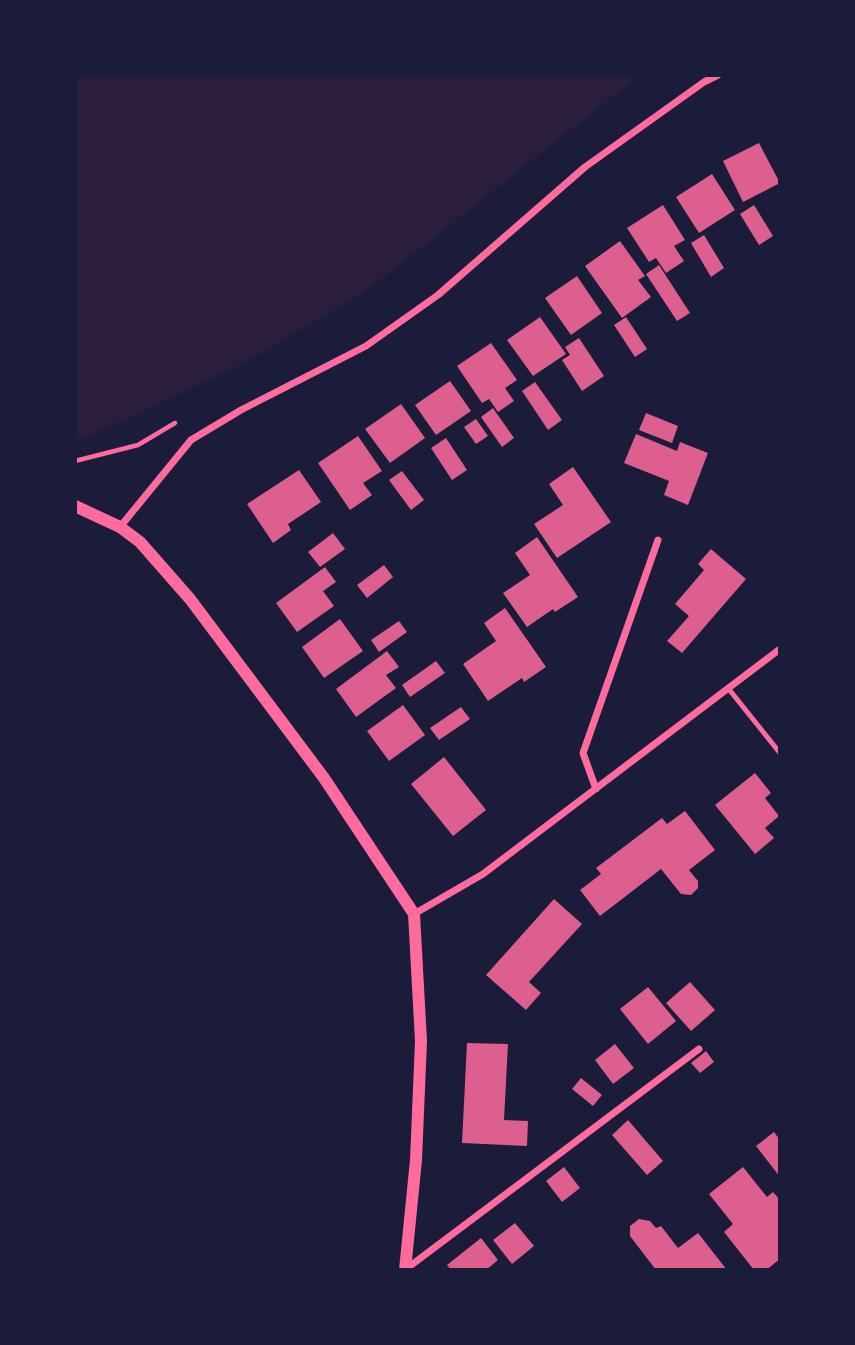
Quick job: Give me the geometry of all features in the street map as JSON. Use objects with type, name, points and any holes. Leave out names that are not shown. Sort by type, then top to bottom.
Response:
[{"type":"street","points":[[120,527],[191,440],[241,410],[366,346],[438,295],[586,167],[704,82],[718,75]]},
{"type":"street","points":[[75,506],[120,527],[140,542],[190,599],[324,778],[414,914],[421,1041],[416,1160],[406,1270]]},
{"type":"street","points":[[596,789],[583,753],[658,540]]},
{"type":"street","points":[[414,914],[483,874],[780,649]]},
{"type":"street","points":[[406,1270],[699,1049]]},
{"type":"lane","points":[[728,688],[780,752]]},
{"type":"path","points":[[75,461],[138,445],[177,422]]},
{"type":"shaded area","points":[[75,75],[640,75],[365,292],[239,366],[87,437],[75,438]]},
{"type":"building","points":[[759,143],[780,183],[743,202],[723,161]]},
{"type":"building","points":[[712,174],[735,210],[699,233],[676,197]]},
{"type":"building","points":[[663,205],[685,240],[674,246],[684,261],[666,273],[656,258],[649,262],[627,228]]},
{"type":"building","points":[[754,205],[773,236],[759,245],[740,214]]},
{"type":"building","points":[[704,235],[724,268],[711,277],[691,243]]},
{"type":"building","points":[[620,241],[645,276],[638,280],[651,297],[622,318],[585,266]]},
{"type":"building","points":[[659,265],[690,313],[677,321],[646,274]]},
{"type":"building","points":[[577,276],[602,313],[571,335],[545,298]]},
{"type":"building","points":[[540,317],[566,354],[533,376],[507,340]]},
{"type":"building","points":[[626,317],[647,349],[635,357],[614,325]]},
{"type":"building","points":[[579,338],[604,376],[582,391],[562,360],[570,355],[565,347]]},
{"type":"building","points":[[491,343],[517,380],[505,388],[514,401],[498,412],[489,399],[482,403],[457,366]]},
{"type":"building","points":[[450,381],[471,411],[436,435],[415,405]]},
{"type":"building","points":[[535,382],[562,420],[548,430],[522,391]]},
{"type":"building","points":[[401,404],[425,438],[390,463],[365,429]]},
{"type":"building","points":[[493,408],[514,438],[502,447],[481,417]]},
{"type":"building","points":[[646,413],[678,426],[672,443],[639,430]]},
{"type":"building","points":[[476,419],[488,436],[476,444],[464,427]]},
{"type":"building","points":[[636,434],[677,451],[680,442],[708,453],[688,505],[664,495],[669,481],[624,463]]},
{"type":"building","points":[[358,436],[382,471],[363,483],[372,495],[350,510],[318,463]]},
{"type":"building","points":[[446,438],[467,470],[452,480],[431,448]]},
{"type":"building","points":[[573,467],[611,522],[557,558],[534,524],[563,505],[549,484]]},
{"type":"building","points":[[299,470],[321,502],[288,524],[291,530],[273,543],[247,504]]},
{"type":"building","points":[[402,471],[424,500],[411,510],[389,480]]},
{"type":"building","points":[[333,533],[345,549],[320,567],[308,552]]},
{"type":"building","points":[[537,537],[578,597],[555,612],[553,609],[527,627],[503,593],[530,575],[515,553]]},
{"type":"building","points":[[711,549],[746,579],[682,653],[667,641],[689,616],[675,604],[704,570],[698,564]]},
{"type":"building","points":[[384,565],[393,577],[367,598],[357,585]]},
{"type":"building","points":[[325,567],[336,582],[323,591],[334,606],[297,632],[276,603]]},
{"type":"building","points":[[505,608],[546,667],[524,682],[522,678],[488,701],[463,664],[496,641],[484,623]]},
{"type":"building","points":[[340,619],[363,651],[324,678],[302,647]]},
{"type":"building","points":[[399,621],[407,632],[379,652],[371,640]]},
{"type":"building","points":[[387,651],[399,667],[386,675],[396,688],[356,717],[336,689]]},
{"type":"building","points":[[436,661],[445,673],[410,697],[402,685]]},
{"type":"building","points":[[403,705],[425,735],[389,761],[367,731]]},
{"type":"building","points":[[461,707],[470,719],[439,740],[430,728]]},
{"type":"building","points":[[444,757],[486,810],[453,836],[411,784]]},
{"type":"building","points":[[755,773],[771,793],[765,798],[779,816],[765,828],[774,838],[755,854],[715,805]]},
{"type":"building","points":[[685,811],[715,850],[689,870],[698,881],[698,888],[691,895],[681,894],[661,869],[600,916],[580,890],[601,874],[596,868],[662,818],[667,824]]},
{"type":"building","points":[[554,899],[582,924],[529,982],[541,993],[526,1010],[486,975]]},
{"type":"building","points":[[690,982],[715,1010],[691,1031],[666,1003]]},
{"type":"building","points":[[648,987],[676,1021],[648,1044],[620,1009]]},
{"type":"building","points":[[467,1043],[508,1044],[504,1120],[528,1121],[527,1146],[462,1143]]},
{"type":"building","points":[[615,1044],[634,1068],[613,1084],[595,1060]]},
{"type":"building","points":[[706,1051],[714,1062],[700,1073],[691,1063]]},
{"type":"building","points":[[581,1078],[602,1095],[593,1106],[572,1089]]},
{"type":"building","points":[[628,1120],[663,1161],[647,1175],[612,1135]]},
{"type":"building","points":[[774,1132],[780,1140],[780,1177],[756,1146]]},
{"type":"building","points":[[564,1167],[580,1188],[562,1202],[546,1181]]},
{"type":"building","points":[[743,1167],[767,1197],[773,1192],[780,1200],[780,1259],[766,1270],[754,1270],[724,1232],[733,1224],[709,1194]]},
{"type":"building","points":[[639,1219],[650,1221],[656,1228],[661,1226],[678,1248],[698,1233],[727,1270],[656,1270],[630,1236],[630,1226]]},
{"type":"building","points":[[515,1223],[534,1246],[512,1264],[493,1240]]},
{"type":"building","points":[[481,1238],[498,1260],[486,1270],[451,1270],[447,1265]]}]
